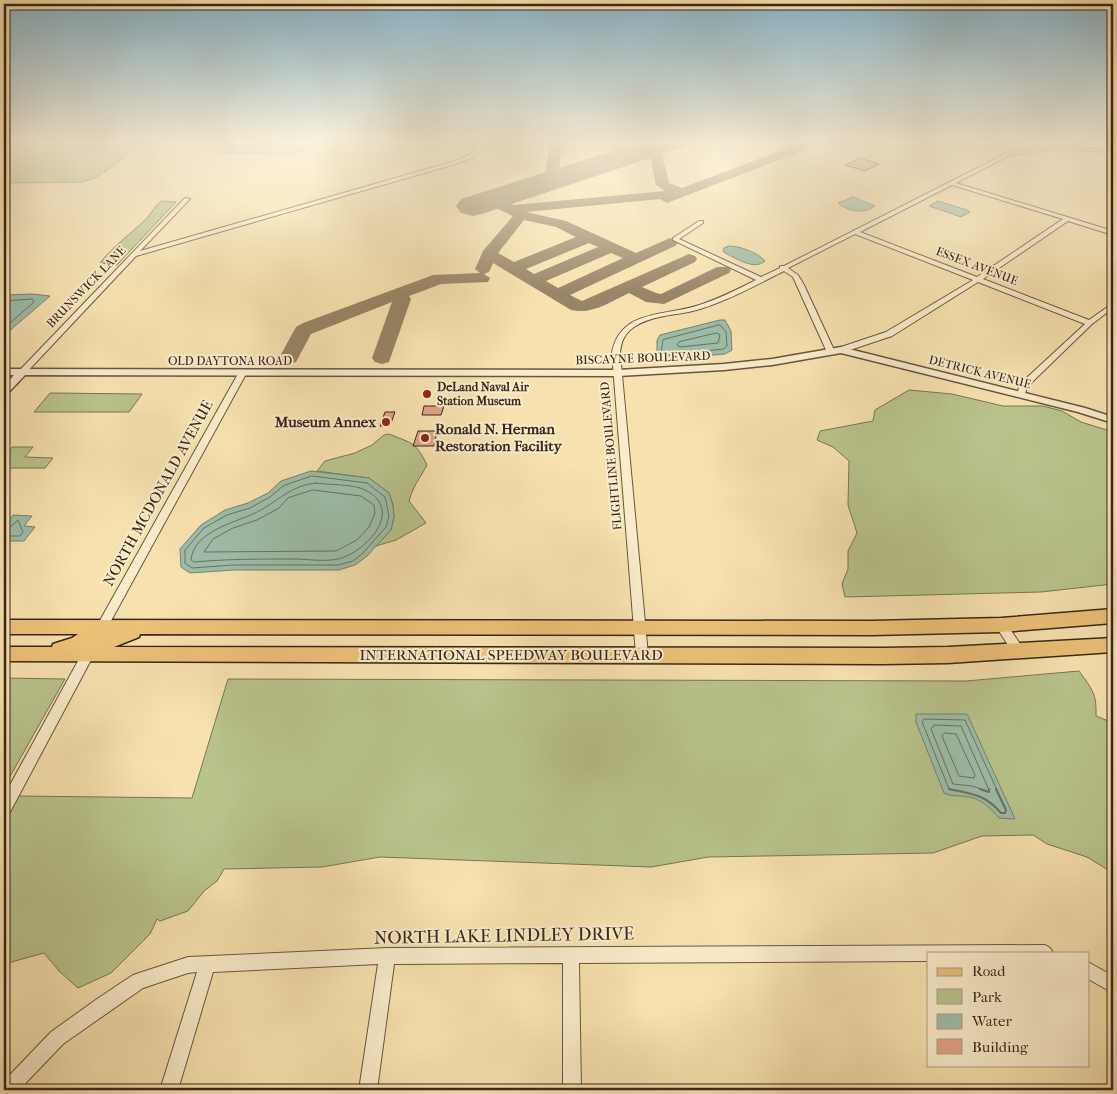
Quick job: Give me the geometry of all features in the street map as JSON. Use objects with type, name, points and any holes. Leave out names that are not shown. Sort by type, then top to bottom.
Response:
[{"type":"main road","name":"INTERNATIONAL SPEEDWAY BOULEVARD","points":[[4,627],[872,628],[1001,625],[1113,616]]},
{"type":"main road","points":[[41,654],[77,644],[102,627]]},
{"type":"main road","points":[[88,654],[117,636],[149,627]]},
{"type":"main road","name":"INTERNATIONAL SPEEDWAY BOULEVARD","points":[[4,654],[882,656],[1019,652],[1113,645]]},
{"type":"street","points":[[134,255],[353,192]]},
{"type":"street","name":"FLIGHTLINE BOULEVARD","points":[[642,655],[616,345],[627,328],[650,318],[710,303],[934,192]]},
{"type":"street","points":[[981,192],[1113,233]]},
{"type":"street","name":"BRUNSWICK LANE","points":[[4,392],[187,199]]},
{"type":"street","name":"BISCAYNE BOULEVARD","points":[[456,373],[618,373],[671,371],[772,362],[836,350],[889,334],[979,279],[1068,219]]},
{"type":"street","points":[[701,222],[675,239],[759,279]]},
{"type":"street","name":"ESSEX AVENUE","points":[[855,232],[1090,323]]},
{"type":"street","points":[[782,267],[796,276],[836,350]]},
{"type":"street","points":[[1020,395],[1023,386],[1113,304]]},
{"type":"street","name":"DETRICK AVENUE","points":[[836,350],[1113,420]]},
{"type":"street","name":"OLD DAYTONA ROAD","points":[[4,372],[456,373]]},
{"type":"street","name":"NORTH MCDONALD AVENUE","points":[[102,627],[242,374]]},
{"type":"street","points":[[1001,625],[1019,652]]},
{"type":"street","points":[[4,809],[88,654]]},
{"type":"street","name":"NORTH LAKE LINDLEY DRIVE","points":[[7,1090],[56,1038],[139,981],[188,965],[388,956],[927,953]]},
{"type":"street","points":[[571,955],[572,1090]]},
{"type":"street","points":[[368,1090],[388,956]]},
{"type":"street","points":[[169,1090],[206,964]]},
{"type":"street","points":[[1090,971],[1113,985]]},
{"type":"green space","points":[[162,201],[176,202],[117,265],[100,263],[146,219]]},
{"type":"green space","points":[[909,390],[952,394],[1003,406],[1043,406],[1062,411],[1081,422],[1113,432],[1113,584],[1041,592],[845,597],[842,584],[848,569],[848,551],[857,533],[848,505],[849,461],[833,447],[817,440],[820,431],[873,421],[875,410]]},
{"type":"green space","points":[[50,393],[142,394],[129,412],[34,412]]},
{"type":"green space","points":[[389,434],[416,447],[427,465],[409,501],[426,523],[396,540],[376,546],[391,530],[394,517],[389,493],[369,478],[317,471],[325,461],[355,453],[372,445],[384,435]]},
{"type":"green space","points":[[12,447],[33,447],[25,457],[53,458],[45,468],[4,468],[4,456]]},
{"type":"green space","points":[[1079,671],[1093,692],[1096,702],[1096,716],[1113,723],[1113,873],[1087,857],[1047,844],[1033,835],[982,836],[933,853],[708,857],[651,867],[380,857],[322,867],[224,869],[217,881],[204,891],[188,911],[160,921],[157,919],[150,934],[111,973],[78,988],[60,972],[44,953],[4,964],[4,821],[18,796],[192,798],[228,679],[966,681]]},
{"type":"green space","points":[[4,678],[65,679],[4,787]]},
{"type":"water","points":[[853,197],[875,206],[871,209],[856,211],[838,203]]},
{"type":"water","points":[[938,201],[970,212],[961,217],[929,206]]},
{"type":"water","points":[[729,246],[749,250],[765,261],[756,265],[745,263],[723,251],[724,248]]},
{"type":"water","points":[[32,294],[50,296],[8,332],[4,333],[4,298],[7,295]]},
{"type":"water","points":[[725,320],[731,331],[732,350],[725,354],[657,360],[657,340],[660,335]]},
{"type":"water","points":[[311,471],[369,478],[389,493],[394,516],[391,530],[366,557],[355,565],[339,570],[234,570],[190,573],[181,567],[180,549],[201,525],[225,510],[248,503],[268,493],[281,481]]},
{"type":"water","points":[[13,515],[32,516],[24,526],[35,527],[24,541],[4,541],[4,527]]},
{"type":"water","points":[[916,714],[967,714],[1015,819],[999,818],[985,804],[973,798],[944,793],[916,722]]},
{"type":"building","points":[[424,406],[444,406],[441,415],[422,415]]},
{"type":"building","name":"Museum Annex","points":[[385,412],[395,412],[390,426],[380,426]]},
{"type":"building","name":"Ronald N. Herman Restoration Facility","points":[[418,431],[437,431],[434,446],[413,446]]},
{"type":"taxiway","points":[[512,209],[682,193],[680,192]]},
{"type":"taxiway","points":[[667,199],[685,192]]},
{"type":"taxiway","points":[[490,200],[512,209]]},
{"type":"taxiway","points":[[489,254],[521,215],[512,209]]},
{"type":"taxiway","points":[[524,216],[561,224],[635,258]]},
{"type":"taxiway","points":[[513,268],[589,237]]},
{"type":"taxiway","points":[[558,294],[670,243]]},
{"type":"taxiway","points":[[533,280],[611,247]]},
{"type":"taxiway","points":[[483,269],[489,254]]},
{"type":"taxiway","points":[[489,254],[533,280]]},
{"type":"taxiway","points":[[533,280],[577,306],[584,307],[689,259]]},
{"type":"taxiway","points":[[630,287],[652,298],[664,299],[723,270]]},
{"type":"taxiway","points":[[397,294],[439,279],[482,278]]},
{"type":"taxiway","points":[[289,358],[303,331],[397,294]]},
{"type":"taxiway","points":[[382,358],[402,299],[397,294]]},
{"type":"runway","points":[[473,206],[516,192]]},
{"type":"place","name":"DeLand Naval Air Station Museum","points":[[427,394]]},
{"type":"place","name":"Museum Annex","points":[[386,422]]},
{"type":"place","name":"Ronald N. Herman Restoration Facility","points":[[425,438]]}]
